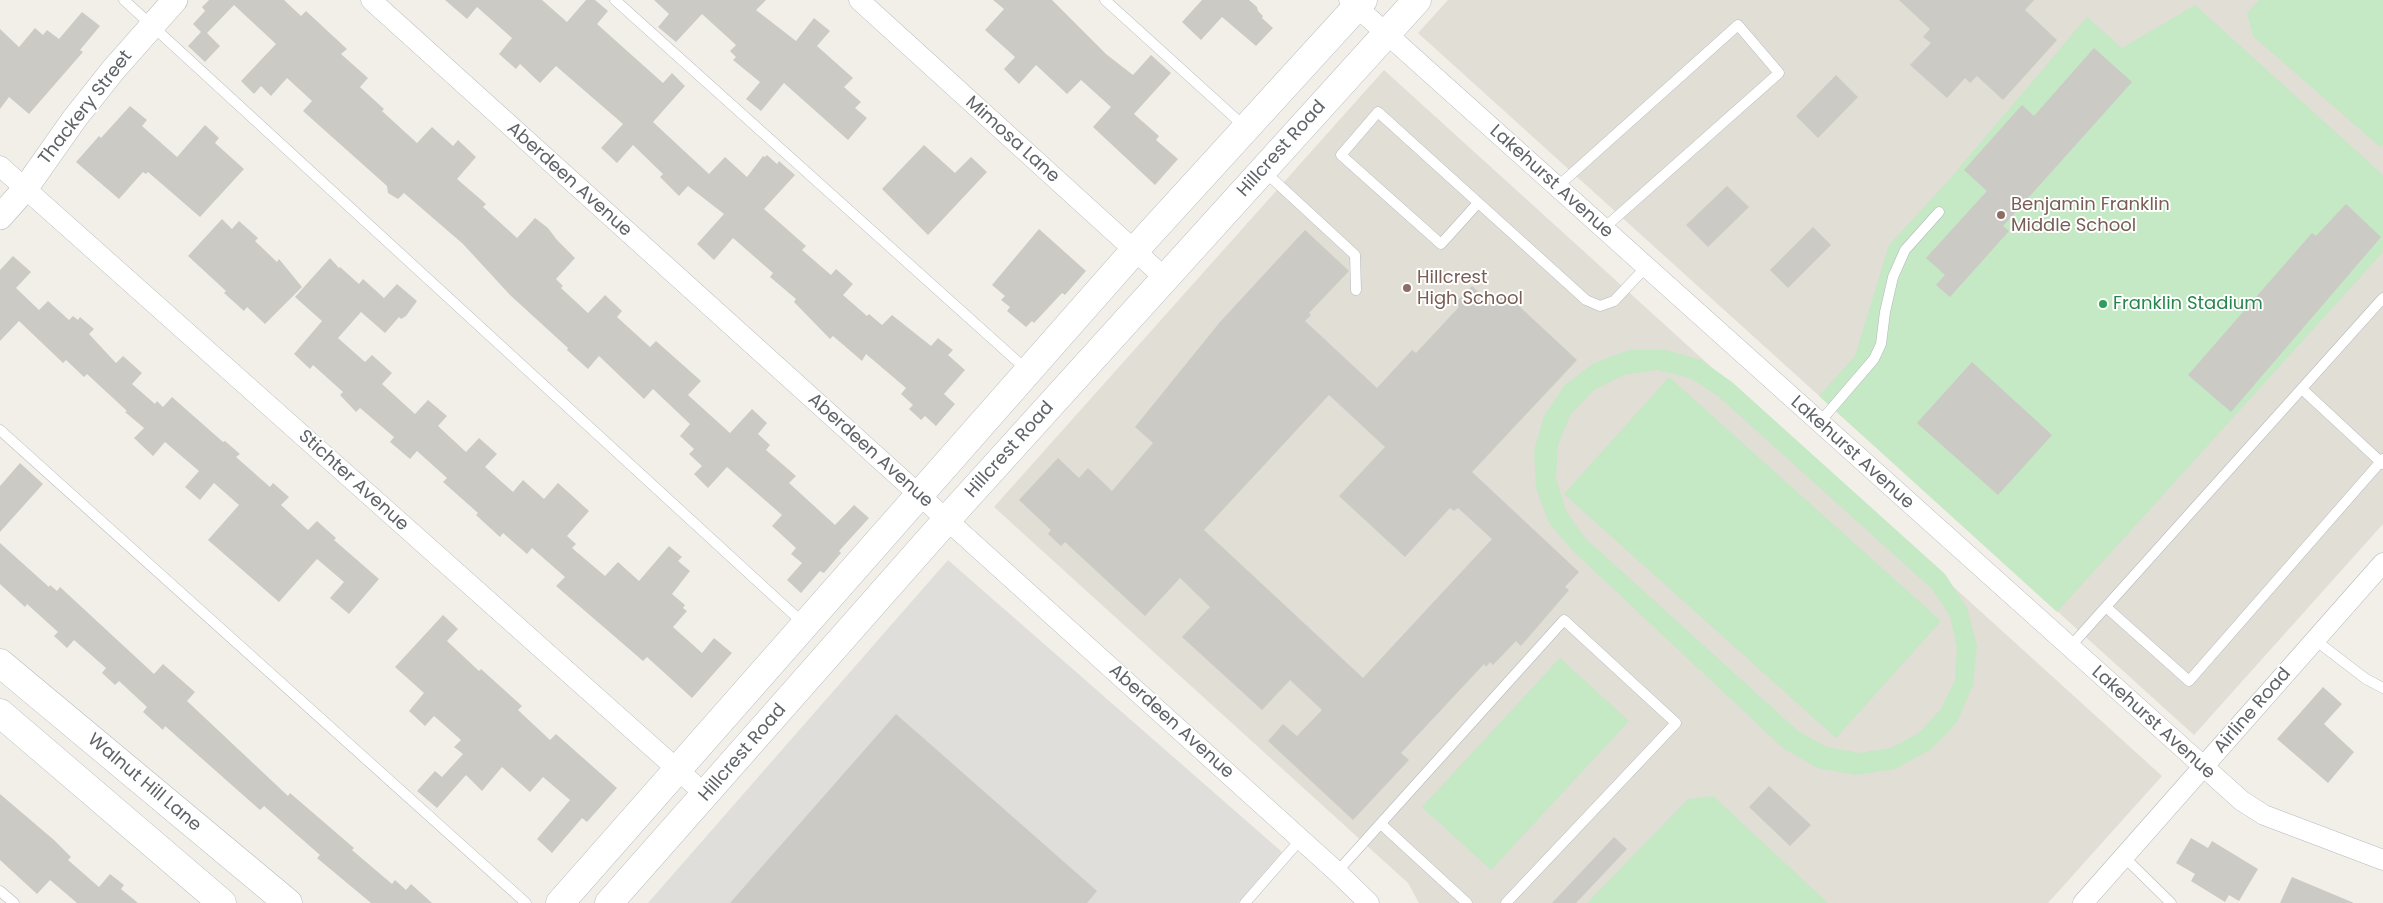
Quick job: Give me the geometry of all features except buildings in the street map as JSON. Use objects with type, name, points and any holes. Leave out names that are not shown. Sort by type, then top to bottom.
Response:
[{"type":"main road","name":"Hillcrest Road","points":[[609,903],[946,521],[1416,0]]},
{"type":"main road","points":[[560,903],[918,494],[1134,251],[1246,129],[1357,2]]},
{"type":"main road","name":"Walnut Hill Lane","points":[[0,663],[288,903]]},
{"type":"main road","points":[[0,713],[222,903]]},
{"type":"street","name":"Thackery Street","points":[[0,218],[25,189],[75,118],[175,0]]},
{"type":"street","name":"Aberdeen Avenue","points":[[370,0],[946,521],[1338,872],[1369,903]]},
{"type":"street","name":"Mimosa Lane","points":[[859,0],[1166,279]]},
{"type":"street","name":"Lakehurst Avenue","points":[[1357,2],[1386,33],[1603,229],[2242,801],[2264,815],[2383,860]]},
{"type":"street","name":"Stichter Avenue","points":[[0,166],[706,795]]},
{"type":"street","name":"Airline Road","points":[[2083,903],[2383,563]]},
{"type":"lane","points":[[124,0],[804,624]]},
{"type":"lane","points":[[615,0],[1028,370]]},
{"type":"lane","points":[[1105,0],[1246,129]]},
{"type":"lane","points":[[1557,187],[1738,26],[1779,73],[1603,229]]},
{"type":"lane","points":[[1478,203],[1441,244],[1341,155],[1378,112],[1586,300],[1600,306],[1614,301],[1646,267]]},
{"type":"lane","points":[[1263,171],[1355,254],[1356,290]]},
{"type":"lane","points":[[1819,423],[1874,359],[1881,344],[1885,312],[1893,277],[1905,250],[1939,212]]},
{"type":"lane","points":[[2069,648],[2383,298]]},
{"type":"lane","points":[[2106,607],[2189,681],[2382,462],[2302,389]]},
{"type":"lane","points":[[0,430],[526,903]]},
{"type":"lane","points":[[1338,872],[1564,620],[1676,723],[1506,903]]},
{"type":"lane","points":[[2315,640],[2366,679],[2383,688]]},
{"type":"lane","points":[[1381,824],[1467,903]]},
{"type":"lane","points":[[1245,903],[1301,840]]},
{"type":"lane","points":[[2124,857],[2171,903]]},
{"type":"lane","points":[[0,891],[14,903]]},
{"type":"shaded area","name":"Benjamin Franklin Middle School","points":[[1448,0],[2383,0],[2383,524],[2194,735],[1418,33]]},
{"type":"shaded area","name":"Hillcrest High School","points":[[1384,70],[2162,776],[2048,903],[1419,903],[1408,883],[994,507]]},
{"type":"shaded area","points":[[948,560],[1282,852],[1238,903],[648,903]]},
{"type":"green space","points":[[2259,0],[2383,0],[2383,145],[2380,147],[2253,36],[2247,13]]},
{"type":"green space","name":"Franklin Stadium","points":[[2195,5],[2383,175],[2383,252],[2057,612],[1819,396],[1855,356],[1889,245],[1948,181],[2087,17],[2122,48]]},
{"type":"green space","points":[[1629,350],[1666,350],[1701,360],[1732,382],[1945,574],[1967,608],[1977,646],[1973,685],[1957,722],[1930,750],[1895,769],[1856,775],[1817,768],[1783,748],[1573,551],[1549,523],[1536,488],[1534,451],[1544,416],[1565,385],[1594,363]],"holes":[[[1657,370],[1690,378],[1718,396],[1932,589],[1950,616],[1957,648],[1955,680],[1941,709],[1919,733],[1891,748],[1859,753],[1827,747],[1798,731],[1585,538],[1566,511],[1556,478],[1558,445],[1571,414],[1594,390],[1624,375]]]},
{"type":"green space","points":[[1669,377],[1941,621],[1836,738],[1564,494]]},
{"type":"green space","points":[[1560,658],[1629,721],[1491,870],[1422,807]]},
{"type":"green space","points":[[1713,796],[1828,903],[1587,903],[1688,799]]},
{"type":"place","name":"Benjamin Franklin Middle School","points":[[2001,215]]},
{"type":"place","name":"Hillcrest High School","points":[[1407,288]]},
{"type":"place","name":"Franklin Stadium","points":[[2103,304]]}]
